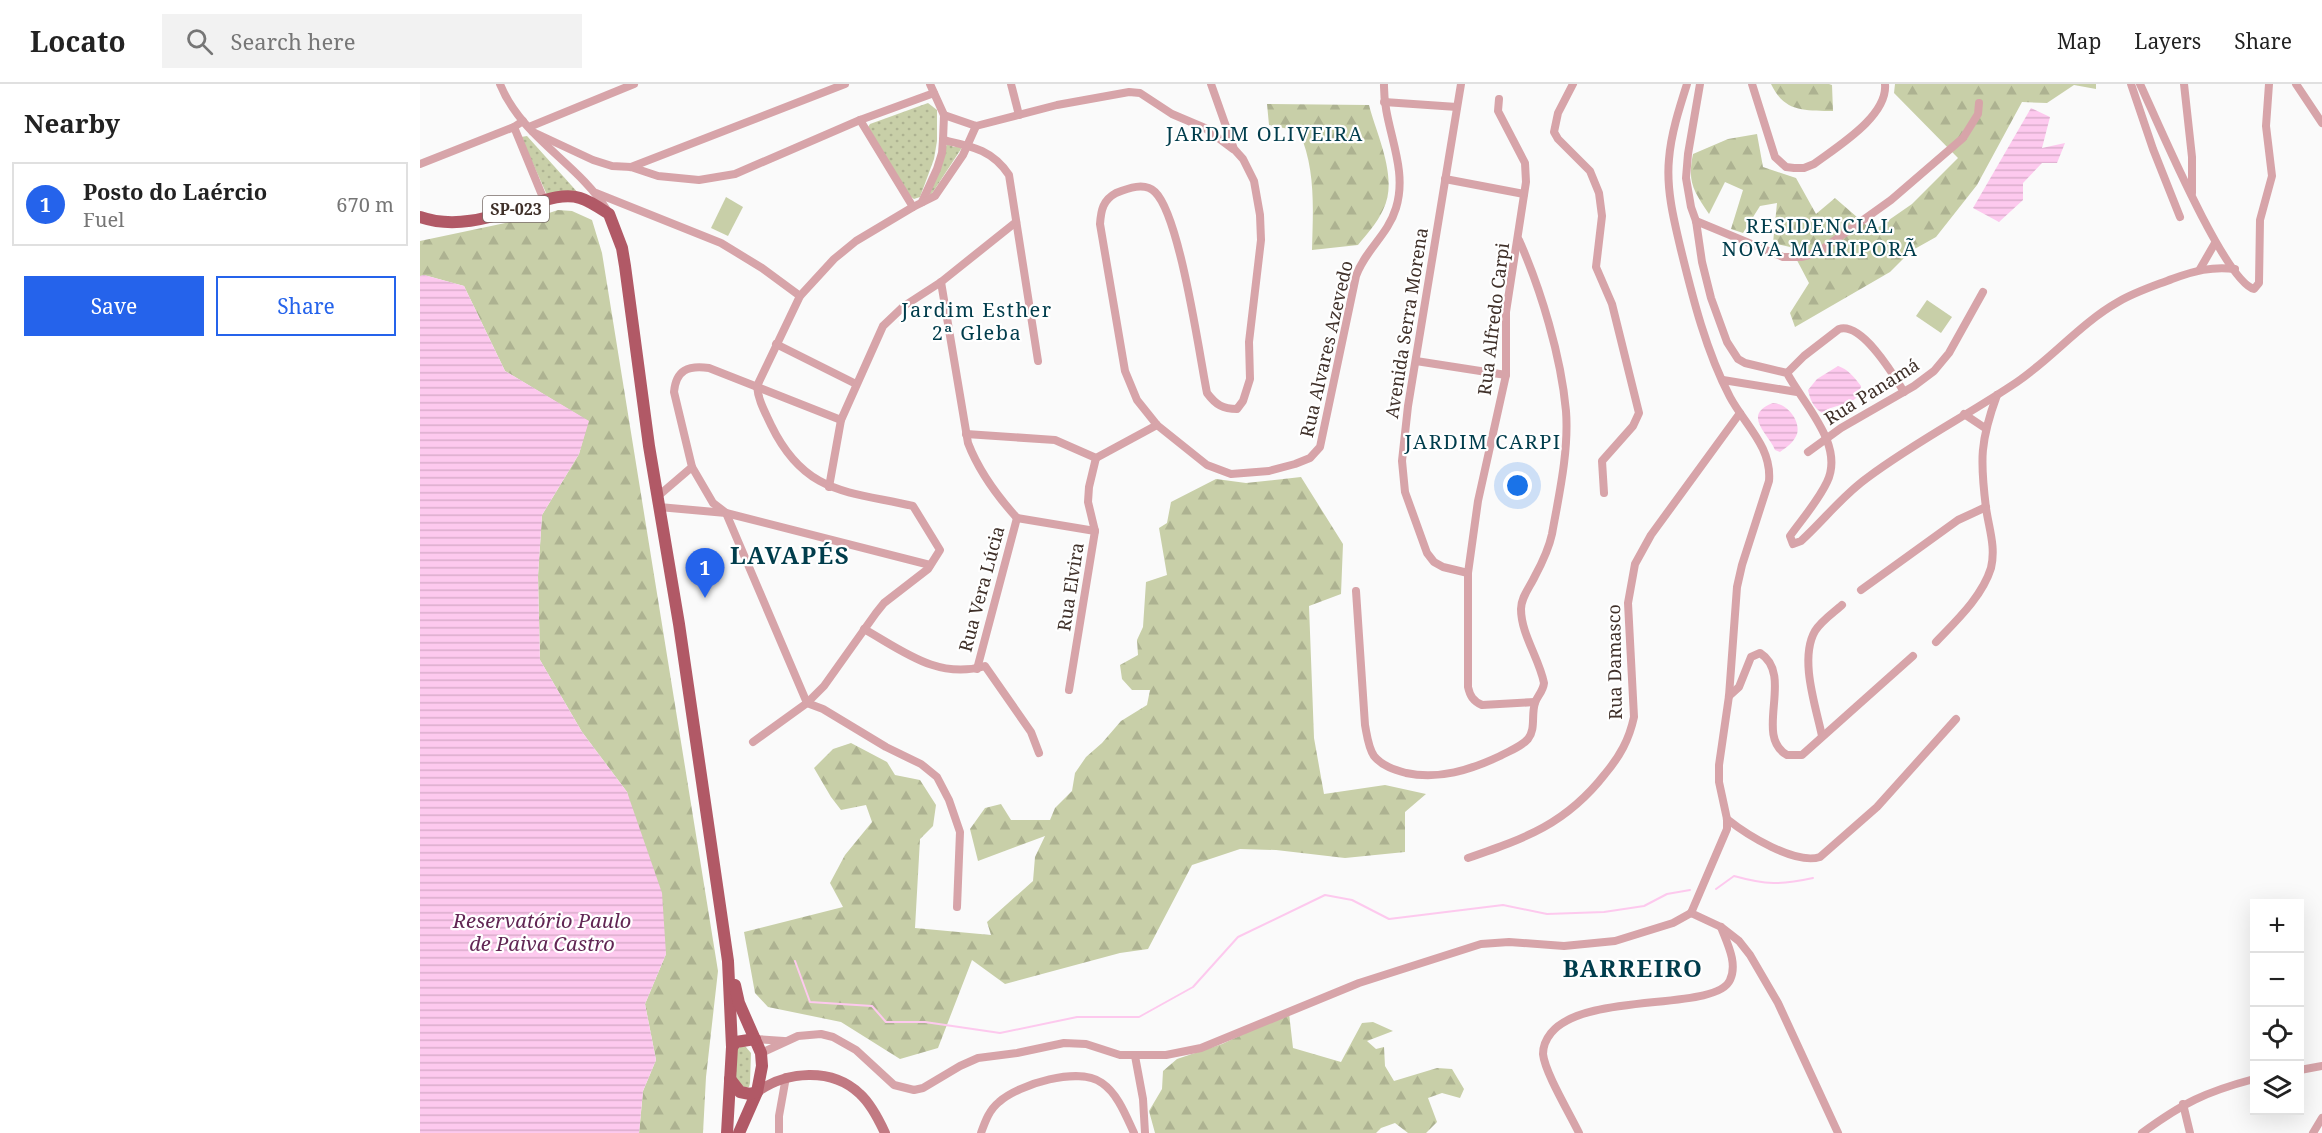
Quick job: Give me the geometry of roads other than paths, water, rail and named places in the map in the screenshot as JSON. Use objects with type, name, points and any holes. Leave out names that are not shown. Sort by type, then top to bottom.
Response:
[{"type":"main road","name":"SP-023","points":[[420,217],[435,222],[463,223],[544,200],[568,196],[579,198],[609,214]]},
{"type":"main road","points":[[609,214],[623,257],[728,961],[732,1047],[727,1133]]},
{"type":"main road","points":[[728,961],[739,1003],[762,1059],[773,1073],[786,1077]]},
{"type":"main road","points":[[732,1047],[736,1042],[755,1039]]},
{"type":"main road","points":[[739,1133],[757,1092],[762,1059]]},
{"type":"main road","points":[[730,1079],[740,1092],[750,1094],[768,1084],[795,1075],[823,1077],[850,1085],[862,1095],[885,1133]]},
{"type":"street","points":[[500,84],[528,127],[596,193],[609,214]]},
{"type":"street","points":[[420,164],[514,127],[528,127],[634,84]]},
{"type":"street","points":[[631,167],[845,84]]},
{"type":"street","points":[[922,202],[937,169],[943,140],[944,115],[930,84]]},
{"type":"street","points":[[1011,84],[1019,115]]},
{"type":"street","points":[[1210,84],[1234,149]]},
{"type":"street","name":"Rua Alvares Azevedo","points":[[1157,425],[1207,465],[1231,474],[1269,471],[1295,464],[1316,454],[1327,421],[1356,276],[1365,256],[1381,237],[1393,217],[1400,192],[1400,177],[1384,102],[1384,84]]},
{"type":"street","name":"Avenida Serra Morena","points":[[1461,84],[1402,461],[1405,492],[1427,553],[1434,562],[1443,567],[1468,573]]},
{"type":"street","points":[[1573,84],[1558,113],[1554,132],[1558,139],[1590,171],[1597,187],[1602,216],[1596,267],[1614,310],[1639,413],[1633,426],[1602,461],[1604,493]]},
{"type":"street","points":[[755,1039],[785,1041],[809,1035],[833,1037],[856,1050],[894,1085],[914,1090],[923,1088],[978,1058],[1064,1043],[1086,1044],[1120,1055],[1135,1056],[1167,1055],[1201,1048],[1359,983],[1481,944],[1509,942],[1564,946],[1606,943],[1633,937],[1673,923],[1691,913],[1724,839],[1728,819],[1721,796],[1719,765],[1729,696],[1737,587],[1769,481],[1770,470],[1766,452],[1740,413],[1723,380],[1701,327],[1674,220],[1668,161],[1675,123],[1687,84]]},
{"type":"street","points":[[1700,84],[1686,178],[1709,289],[1732,352],[1745,363],[1787,374],[1827,437],[1832,455],[1830,476],[1790,536],[1793,544],[1801,541],[1869,476],[2043,364],[2101,313],[2118,302],[2200,269],[2214,267],[2235,269]]},
{"type":"street","points":[[1752,84],[1775,158],[1786,166],[1794,168],[1814,164],[1868,122],[1885,99],[1885,84]]},
{"type":"street","points":[[2131,84],[2153,149],[2180,217]]},
{"type":"street","points":[[2140,84],[2215,243],[2250,288],[2257,287],[2259,283],[2260,220],[2272,176],[2266,126],[2269,84]]},
{"type":"street","points":[[2184,84],[2192,157],[2192,196]]},
{"type":"street","points":[[2296,84],[2322,123]]},
{"type":"street","points":[[944,115],[976,126],[1057,105],[1129,92],[1140,93],[1172,114],[1205,128],[1234,149],[1243,159],[1254,181],[1260,215],[1261,240],[1249,342],[1250,379],[1238,409],[1225,409],[1213,402],[1207,393],[1180,255],[1160,198],[1155,191],[1141,186],[1127,189],[1108,198],[1101,211],[1100,224],[1125,372],[1137,400],[1157,425],[1096,458],[1088,502],[1095,531]]},
{"type":"street","points":[[528,127],[593,160],[612,166],[631,167],[658,176],[699,180],[726,176],[780,156],[860,120],[934,93]]},
{"type":"street","name":"Rua Alfredo Carpi","points":[[1499,99],[1497,111],[1525,163],[1524,194],[1519,240],[1506,312],[1506,375],[1478,501],[1468,573],[1470,695],[1482,705],[1535,702]]},
{"type":"street","points":[[1384,102],[1457,107]]},
{"type":"street","points":[[1696,221],[1783,256],[1801,257],[1816,253],[1827,248],[1892,200],[1963,138],[1978,114],[1979,103]]},
{"type":"street","points":[[860,120],[913,207]]},
{"type":"street","points":[[753,742],[807,703],[824,686],[884,603],[930,565],[940,550],[913,506],[847,493],[829,487],[813,476],[780,442],[760,402],[757,386],[800,296],[843,251],[913,207],[930,200],[943,187],[969,144],[976,126]]},
{"type":"street","points":[[514,127],[544,200]]},
{"type":"street","points":[[943,140],[969,144],[998,162],[1009,175],[1038,362]]},
{"type":"street","points":[[1445,179],[1524,194]]},
{"type":"street","points":[[596,193],[721,243],[762,268],[800,296]]},
{"type":"street","points":[[829,487],[841,420],[877,337],[888,321],[904,306],[941,282],[1016,222]]},
{"type":"street","points":[[1356,591],[1368,743],[1375,756],[1386,766],[1397,771],[1441,776],[1472,767],[1525,742],[1532,732],[1535,702],[1543,690],[1544,683],[1524,626],[1521,607],[1552,537],[1562,471],[1566,412],[1542,301],[1519,240]]},
{"type":"street","points":[[2200,269],[2215,243]]},
{"type":"street","points":[[941,282],[966,434],[975,459],[1006,506],[1017,518]]},
{"type":"street","name":"Rua Panamá","points":[[1808,452],[1827,437],[1905,392],[1934,371],[1943,362],[1983,292]]},
{"type":"street","points":[[1787,374],[1804,357],[1839,329],[1845,327],[1858,332],[1905,392]]},
{"type":"street","points":[[776,344],[856,384]]},
{"type":"street","points":[[1416,361],[1506,375]]},
{"type":"street","points":[[841,420],[709,368],[694,368],[678,374],[675,381],[674,392],[692,467],[713,503],[726,513],[807,703],[824,709],[886,747],[921,764],[937,777],[949,801],[960,832],[957,907]]},
{"type":"street","points":[[1723,380],[1797,392]]},
{"type":"street","points":[[1936,642],[1975,598],[1990,570],[1993,540],[1986,507],[1982,458],[1985,428],[1997,395]]},
{"type":"street","name":"Rua Damasco","points":[[1468,858],[1539,831],[1572,810],[1598,784],[1624,749],[1634,717],[1628,603],[1635,564],[1650,535],[1740,413]]},
{"type":"street","points":[[1964,414],[1985,428]]},
{"type":"street","points":[[966,434],[1055,440],[1096,458]]},
{"type":"street","points":[[658,502],[692,467]]},
{"type":"street","points":[[658,502],[726,513],[930,565]]},
{"type":"street","points":[[1862,590],[1958,520],[1986,507]]},
{"type":"street","name":"Rua Elvira","points":[[1017,518],[1095,531],[1069,690]]},
{"type":"street","name":"Rua Vera Lúcia","points":[[977,669],[1017,518]]},
{"type":"street","points":[[1822,736],[1810,685],[1810,648],[1816,629],[1842,605]]},
{"type":"street","points":[[864,629],[929,664],[955,671],[985,666],[1031,732],[1039,753]]},
{"type":"street","points":[[1729,696],[1739,687],[1748,661],[1755,654],[1760,653],[1768,660],[1774,674],[1773,739],[1780,751],[1787,755],[1802,755],[1913,656]]},
{"type":"street","points":[[1728,819],[1750,837],[1792,855],[1812,860],[1820,857],[1877,807],[1956,719]]},
{"type":"street","points":[[1691,913],[1721,927],[1739,941],[1762,974],[1778,1003],[1838,1133]]},
{"type":"street","points":[[1575,1132],[1543,1054],[1549,1035],[1570,1017],[1629,1005],[1704,996],[1724,989],[1730,982],[1733,972],[1732,960],[1721,927]]},
{"type":"street","points":[[762,1059],[785,1041]]},
{"type":"street","points":[[1135,1056],[1143,1099],[1145,1133]]},
{"type":"street","points":[[2304,1069],[2322,1066]]},
{"type":"street","points":[[981,1133],[991,1110],[999,1101],[1011,1094],[1053,1079],[1079,1074],[1102,1083],[1112,1093],[1134,1133]]},
{"type":"street","points":[[779,1133],[779,1116],[786,1077]]},
{"type":"street","points":[[2142,1133],[2183,1104],[2202,1094],[2250,1080]]},
{"type":"street","points":[[2183,1104],[2190,1133]]},
{"type":"street","points":[[2313,1133],[2322,1118]]},
{"type":"water","points":[[2031,108],[2050,117],[2042,148],[2065,143],[2057,163],[2042,163],[2023,183],[2023,200],[1999,222],[1973,208]]},
{"type":"water","name":"Reservatório Paulo de Paiva Castro","points":[[424,275],[464,286],[505,371],[589,421],[579,454],[542,515],[538,576],[540,660],[582,732],[627,792],[662,893],[666,954],[645,1004],[656,1060],[643,1091],[639,1133],[420,1133],[420,276]]},
{"type":"water","points":[[1838,366],[1859,383],[1861,386],[1859,393],[1851,401],[1822,413],[1812,403],[1808,390],[1817,379]]},
{"type":"water","points":[[1773,403],[1783,406],[1791,413],[1798,429],[1794,439],[1780,452],[1775,450],[1758,419],[1759,413]]},
{"type":"waterway","points":[[1716,889],[1734,876],[1774,883],[1813,878]]},
{"type":"waterway","points":[[795,961],[810,1002],[872,1006],[886,1022],[925,1022],[1000,1033],[1077,1017],[1139,1017],[1193,987],[1238,937],[1325,895],[1352,900],[1389,919],[1503,905],[1547,914],[1604,912],[1644,906],[1667,894],[1690,890]]},
{"type":"place","name":"Posto do Laércio","points":[[705,598]]},
{"type":"district","name":"JARDIM OLIVEIRA","points":[[1265,134]]},
{"type":"district","name":"RESIDENCIAL NOVA MAIRIPORÃ","points":[[1820,238]]},
{"type":"district","name":"Jardim Esther 2ª Gleba","points":[[977,322]]},
{"type":"district","name":"JARDIM CARPI","points":[[1483,442]]},
{"type":"district","name":"LAVAPÉS","points":[[790,556]]},
{"type":"district","name":"BARREIRO","points":[[1633,969]]}]
